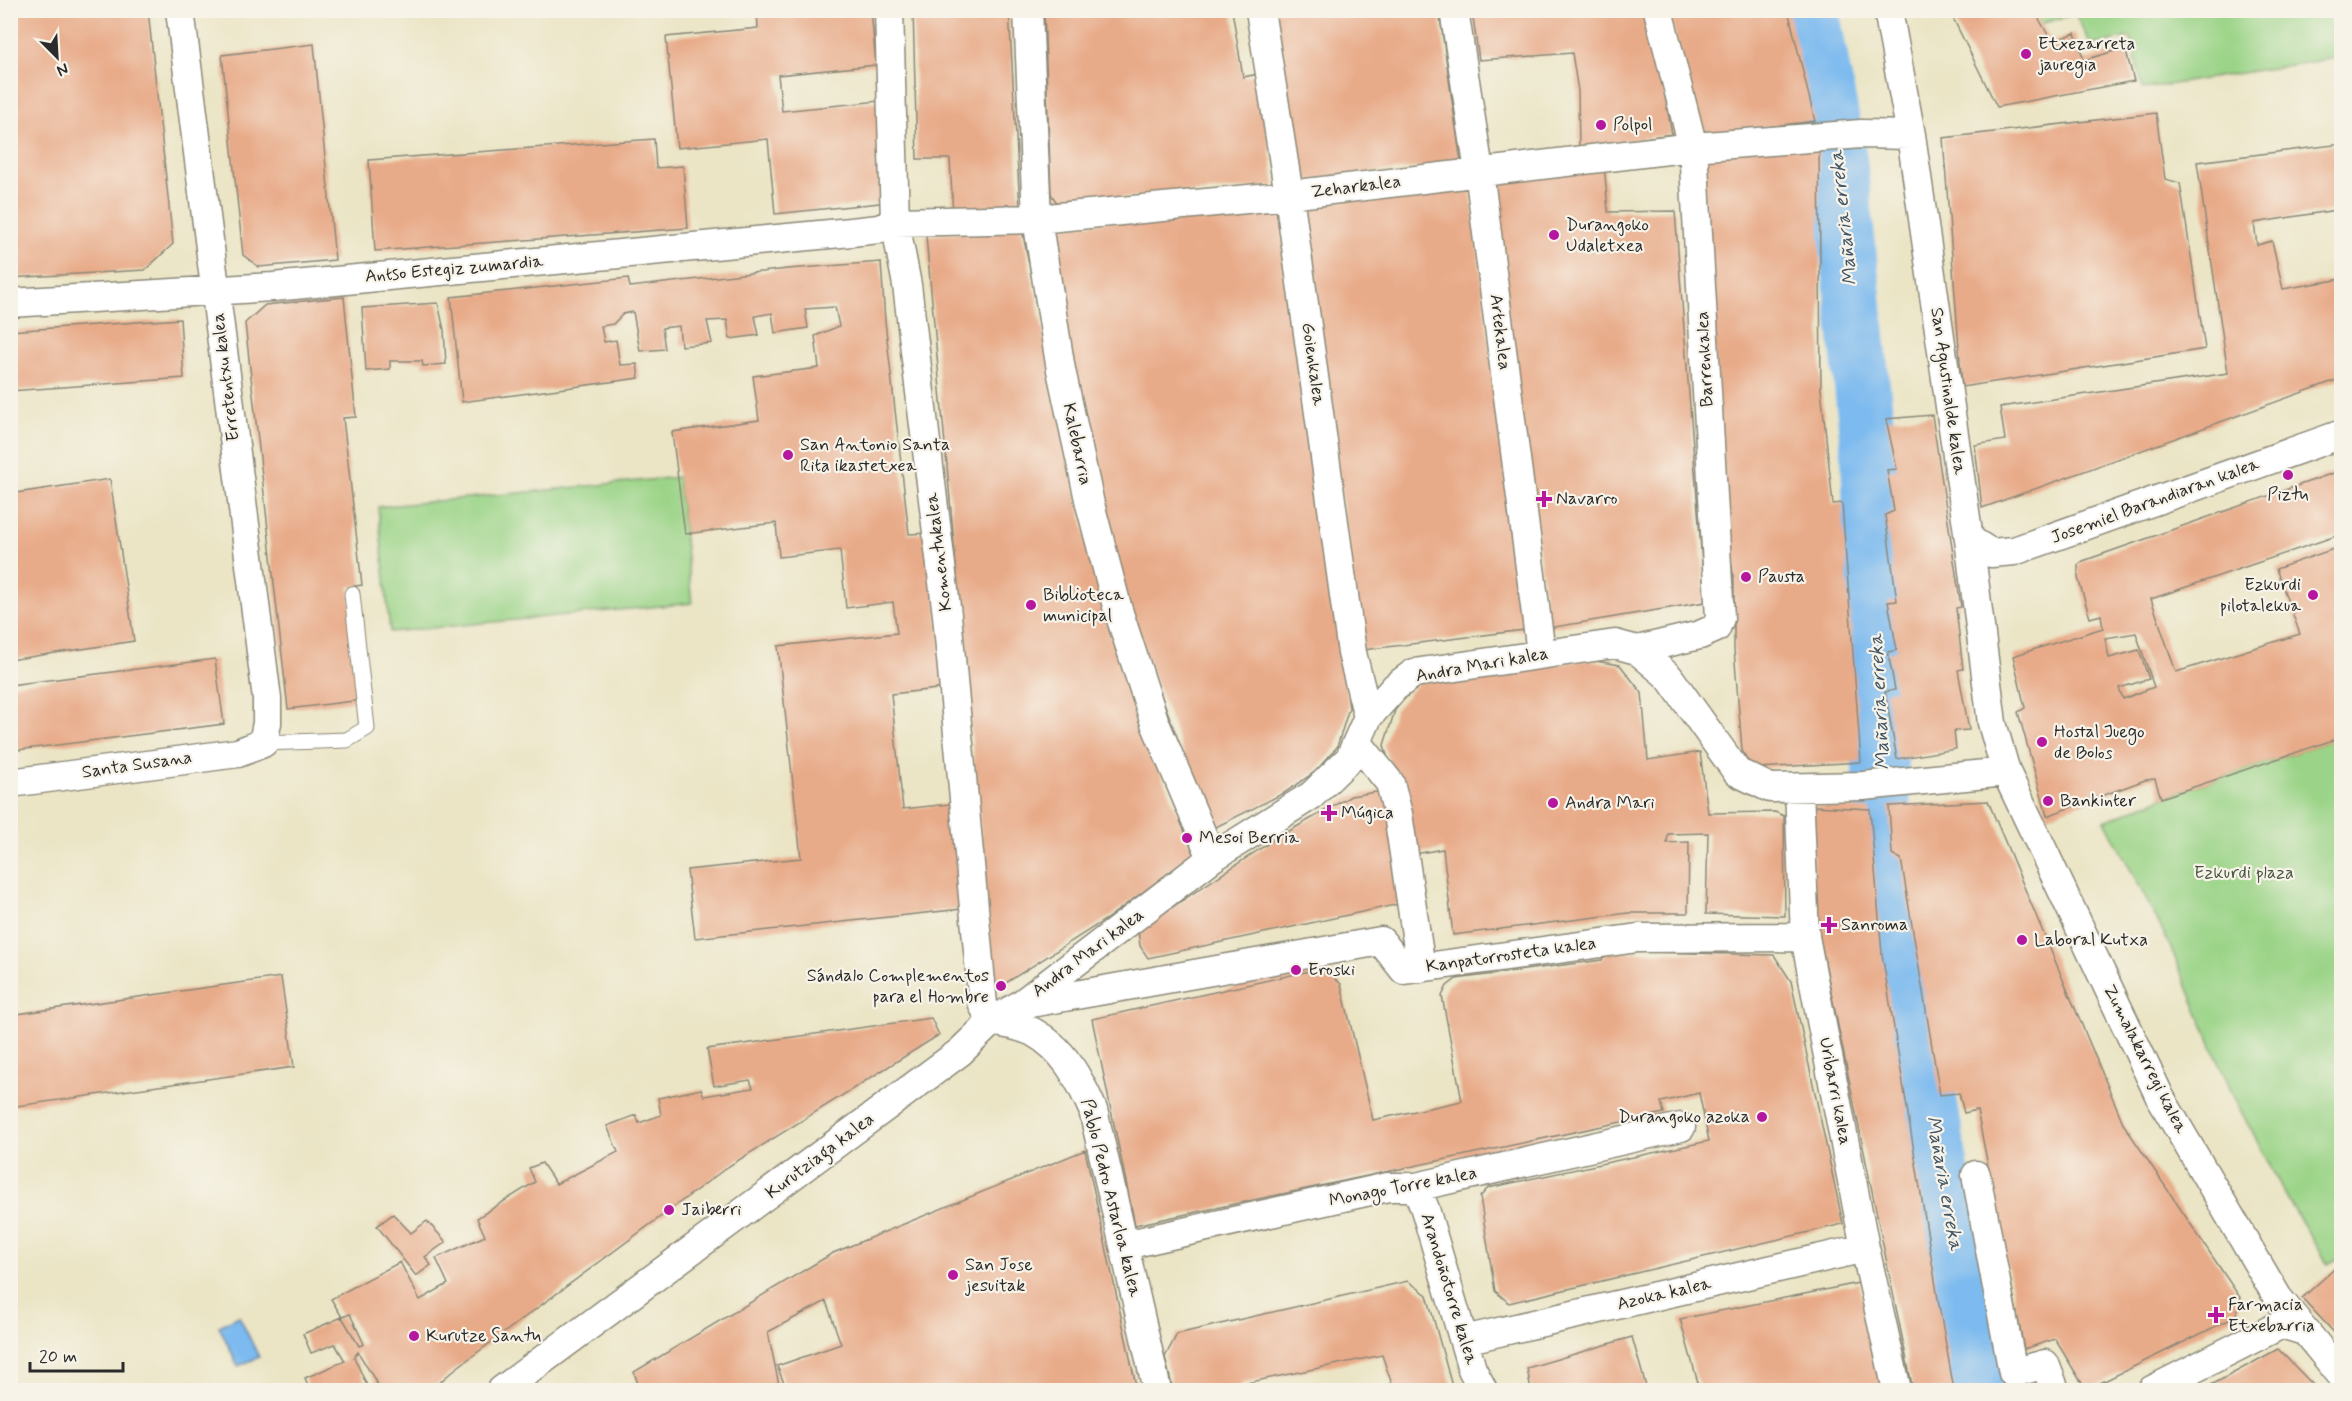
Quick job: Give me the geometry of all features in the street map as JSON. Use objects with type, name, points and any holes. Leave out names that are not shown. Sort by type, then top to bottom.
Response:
[{"type":"street","name":"Erretentxu kalea","points":[[180,10],[267,699],[267,723],[263,743]]},
{"type":"street","name":"Komentukalea","points":[[889,10],[895,222],[907,285],[947,615],[983,1005],[992,1021]]},
{"type":"street","name":"Kalebarria","points":[[1028,10],[1037,219],[1061,370],[1090,504],[1118,610],[1155,723],[1212,858]]},
{"type":"street","name":"Goienkalea","points":[[1260,10],[1289,195],[1363,729]]},
{"type":"street","name":"Artekalea","points":[[1454,10],[1479,171],[1541,653]]},
{"type":"street","name":"Barrenkalea","points":[[1637,650],[1716,628],[1720,618],[1693,147],[1658,10]]},
{"type":"street","name":"San Agustinalde kalea","points":[[1888,10],[1911,135],[1970,539],[1992,723],[2006,772]]},
{"type":"street","name":"Zeharkalea","points":[[895,222],[1037,219],[1289,195],[1693,147],[1815,136],[1911,135]]},
{"type":"street","name":"Antso Estegiz zumardia","points":[[10,303],[273,287],[879,229],[895,222]]},
{"type":"street","name":"Josemiel Barandiaran kalea","points":[[1970,539],[1991,553],[2014,551],[2342,434]]},
{"type":"street","name":"Andra Mari kalea","points":[[1020,1005],[1212,858],[1312,795],[1350,758],[1363,729],[1395,687],[1414,673],[1616,644],[1637,650],[1670,677],[1737,772],[1770,788],[1863,786],[2006,772]]},
{"type":"street","points":[[1363,729],[1390,783],[1398,813],[1421,968]]},
{"type":"street","name":"Santa Susana","points":[[10,783],[238,753],[263,743]]},
{"type":"street","name":"Zumalakarregi kalea","points":[[2006,772],[2160,1097],[2269,1284],[2342,1376]]},
{"type":"street","name":"Uribarri kalea","points":[[1799,789],[1805,937],[1864,1248],[1897,1390]]},
{"type":"street","name":"Kanpatorrosteta kalea","points":[[1020,1005],[1381,941],[1404,970],[1638,938],[1805,937]]},
{"type":"street","name":"Kurutziaga kalea","points":[[502,1390],[960,1052],[992,1021],[1020,1005]]},
{"type":"street","name":"Pablo Pedro Astarloa kalea","points":[[992,1021],[1032,1032],[1062,1054],[1080,1082],[1093,1110],[1157,1390]]},
{"type":"street","name":"Monago Torre kalea","points":[[1125,1245],[1388,1187],[1416,1187],[1681,1127]]},
{"type":"street","points":[[1976,1175],[2013,1373],[2045,1364],[2055,1390]]},
{"type":"street","name":"Arandoñotorre kalea","points":[[1416,1187],[1425,1209],[1472,1369],[1484,1390]]},
{"type":"street","name":"Azoka kalea","points":[[1464,1340],[1864,1248]]},
{"type":"street","points":[[2152,1390],[2282,1324],[2307,1332]]},
{"type":"lane","points":[[263,743],[347,740],[367,728],[352,594]]},
{"type":"green space","points":[[2035,11],[2341,11],[2341,57],[2143,89],[2130,37],[2091,45],[2075,14],[2040,24]]},
{"type":"green space","points":[[678,477],[692,603],[390,632],[378,507]]},
{"type":"green space","name":"Ezkurdi plaza","points":[[2341,737],[2342,1256],[2328,1264],[2290,1203],[2234,1098],[2168,941],[2105,821],[2161,798]]},
{"type":"water","points":[[239,1316],[259,1357],[238,1366],[219,1326]]},
{"type":"building","points":[[10,10],[148,10],[173,244],[145,270],[10,278]]},
{"type":"building","points":[[757,10],[871,10],[876,65],[778,75],[782,111],[879,101],[889,202],[775,214],[768,139],[677,148],[666,37],[758,28]]},
{"type":"building","points":[[913,10],[1009,10],[1020,209],[953,216],[950,159],[917,159]]},
{"type":"building","points":[[1044,10],[1232,10],[1243,77],[1259,74],[1275,186],[1057,203],[1051,194]]},
{"type":"building","points":[[1273,10],[1439,10],[1461,163],[1296,181]]},
{"type":"building","points":[[1472,10],[1644,10],[1661,75],[1672,134],[1579,148],[1578,91],[1572,53],[1479,60]]},
{"type":"building","points":[[1669,10],[1788,10],[1815,121],[1700,135]]},
{"type":"building","name":"Etxezarreta jauregia","points":[[1949,10],[2034,10],[2052,42],[2075,33],[2084,60],[2125,48],[2134,81],[1997,107]]},
{"type":"building","points":[[314,44],[335,260],[259,267],[243,255],[222,55]]},
{"type":"building","points":[[2156,113],[2165,179],[2180,183],[2205,349],[1962,387],[1943,138]]},
{"type":"building","points":[[654,139],[656,168],[683,166],[688,228],[375,251],[369,160]]},
{"type":"building","points":[[1819,143],[1821,389],[1833,504],[1842,503],[1861,762],[1759,768],[1747,760],[1742,750],[1734,649],[1734,578],[1729,552],[1701,153]]},
{"type":"building","points":[[2342,144],[2342,209],[2254,223],[2257,245],[2272,241],[2283,289],[2342,279],[2342,378],[1982,508],[1975,445],[2005,440],[2000,407],[2228,373],[2197,162]]},
{"type":"building","points":[[1604,162],[1608,212],[1675,211],[1705,602],[1549,628],[1490,182]]},
{"type":"building","points":[[1470,184],[1524,630],[1363,650],[1301,206]]},
{"type":"building","points":[[1280,203],[1349,708],[1337,747],[1316,771],[1284,793],[1212,829],[1128,608],[1064,325],[1050,228]]},
{"type":"building","points":[[1021,225],[1087,543],[1109,630],[1143,730],[1194,854],[1105,920],[1001,986],[994,982],[926,236]]},
{"type":"building","points":[[881,262],[885,321],[909,534],[929,533],[946,688],[891,694],[903,809],[959,803],[971,908],[695,938],[687,870],[801,858],[778,646],[897,633],[893,602],[846,608],[840,550],[779,557],[776,523],[685,534],[672,432],[759,420],[753,376],[819,368],[815,336],[839,326],[835,307],[805,309],[808,328],[775,333],[772,313],[755,316],[759,335],[730,339],[727,320],[707,321],[712,343],[681,346],[679,326],[662,328],[665,349],[640,351],[633,312],[623,314],[613,324],[601,326],[604,342],[616,340],[620,365],[637,364],[639,378],[462,402],[451,297],[628,278],[630,287],[787,269]]},
{"type":"building","points":[[344,297],[356,417],[343,418],[362,585],[349,587],[362,700],[288,709],[245,323],[265,305]]},
{"type":"building","points":[[438,303],[444,330],[446,364],[423,366],[422,361],[390,361],[390,369],[366,371],[362,308]]},
{"type":"building","points":[[180,319],[184,378],[10,391],[10,331]]},
{"type":"building","points":[[1932,415],[1961,607],[1956,608],[1963,669],[1958,670],[1969,730],[1954,731],[1956,749],[1897,759],[1885,692],[1895,690],[1888,652],[1897,650],[1888,602],[1897,601],[1885,515],[1894,511],[1887,470],[1897,469],[1886,419]]},
{"type":"building","points":[[2342,470],[2342,534],[2151,599],[2176,672],[2300,634],[2276,569],[2342,546],[2342,737],[2161,798],[2155,779],[2145,780],[2047,816],[2018,712],[2025,708],[2013,656],[2103,628],[2101,615],[2090,618],[2078,578],[2078,565],[2083,561]],"holes":[[[2136,633],[2154,687],[2123,699],[2119,688],[2149,679],[2139,650],[2109,658],[2105,638]]]},
{"type":"building","points":[[110,479],[134,641],[10,660],[10,494]]},
{"type":"building","points":[[215,659],[224,724],[10,751],[10,685]]},
{"type":"building","name":"Andra Mari","points":[[1589,660],[1620,665],[1642,693],[1648,760],[1700,752],[1708,813],[1775,812],[1784,816],[1785,916],[1706,914],[1708,833],[1668,834],[1667,843],[1689,842],[1688,913],[1628,913],[1453,935],[1443,849],[1415,854],[1384,745],[1395,710],[1419,682]]},
{"type":"building","points":[[1388,790],[1404,903],[1148,958],[1140,946],[1138,930],[1275,839],[1351,796]]},
{"type":"building","points":[[1988,801],[2124,1125],[2241,1299],[2235,1317],[2086,1390],[2055,1339],[2024,1349],[1977,1110],[1964,1113],[1959,1093],[1940,1095],[1901,859],[1892,854],[1889,806]]},
{"type":"building","points":[[1812,806],[1870,809],[1882,954],[1954,1390],[1913,1390],[1813,904]]},
{"type":"building","points":[[1606,951],[1774,955],[1791,981],[1843,1224],[1509,1303],[1495,1291],[1480,1197],[1488,1188],[1709,1141],[1699,1093],[1661,1102],[1664,1113],[1135,1225],[1092,1019],[1323,968],[1341,984],[1373,1120],[1462,1101],[1442,996],[1447,986],[1456,979],[1602,960]]},
{"type":"building","points":[[281,977],[294,1067],[10,1107],[10,1015]]},
{"type":"building","points":[[931,1018],[939,1035],[729,1166],[455,1369],[431,1390],[381,1390],[358,1352],[354,1357],[369,1390],[310,1390],[305,1378],[345,1361],[335,1344],[311,1353],[303,1334],[342,1317],[331,1299],[400,1262],[420,1300],[448,1284],[436,1258],[485,1236],[477,1218],[535,1182],[529,1168],[542,1163],[556,1184],[618,1152],[607,1126],[636,1115],[639,1123],[661,1115],[658,1098],[701,1089],[704,1096],[753,1088],[750,1080],[714,1086],[707,1049]],"holes":[[[350,1314],[364,1344],[359,1346],[342,1317]]]},
{"type":"building","name":"San Jose jesuitak","points":[[1085,1150],[1137,1390],[787,1390],[777,1366],[841,1344],[826,1301],[768,1332],[780,1390],[640,1390],[634,1372],[833,1253]]},
{"type":"building","points":[[393,1214],[411,1233],[427,1221],[446,1242],[425,1257],[431,1265],[416,1276],[377,1226]]},
{"type":"building","points":[[2342,1262],[2342,1341],[2302,1298]]},
{"type":"building","points":[[1408,1281],[1427,1295],[1453,1390],[1394,1390],[1382,1355],[1241,1384],[1241,1390],[1173,1390],[1165,1357],[1177,1334]]},
{"type":"building","points":[[1859,1283],[1884,1390],[1700,1390],[1680,1319]]},
{"type":"building","points":[[1632,1337],[1647,1390],[1531,1390],[1527,1368]]},
{"type":"building","points":[[2278,1349],[2318,1390],[2202,1390]]},
{"type":"waterway","name":"Mañaria erreka","points":[[1811,10],[1839,160],[1869,454],[1879,751],[1886,851],[1979,1390]]},
{"type":"place","name":"Etxezarreta jauregia","points":[[2026,54]]},
{"type":"place","name":"Polpol","points":[[1601,125]]},
{"type":"place","name":"Durangoko Udaletxea","points":[[1554,235]]},
{"type":"place","name":"San Antonio Santa Rita ikastetxea","points":[[788,455]]},
{"type":"place","name":"Piztu","points":[[2288,475]]},
{"type":"place","name":"Navarro","points":[[1544,499]]},
{"type":"place","name":"Pausta","points":[[1746,577]]},
{"type":"place","name":"Ezkurdi pilotalekua","points":[[2313,595]]},
{"type":"place","name":"Biblioteca municipal","points":[[1031,605]]},
{"type":"place","name":"Hostal Juego de Bolos","points":[[2042,742]]},
{"type":"place","name":"Bankinter","points":[[2048,801]]},
{"type":"place","name":"Andra Mari","points":[[1553,803]]},
{"type":"place","name":"Múgica","points":[[1329,813]]},
{"type":"place","name":"Mesoi Berria","points":[[1187,838]]},
{"type":"place","name":"Sanroma","points":[[1829,925]]},
{"type":"place","name":"Laboral Kutxa","points":[[2022,940]]},
{"type":"place","name":"Eroski","points":[[1296,970]]},
{"type":"place","name":"Sándalo Complementos para el Hombre","points":[[1001,986]]},
{"type":"place","name":"Durangoko azoka","points":[[1762,1117]]},
{"type":"place","name":"Jaiberri","points":[[669,1210]]},
{"type":"place","name":"San Jose jesuitak","points":[[953,1275]]},
{"type":"place","name":"Farmacia Etxebarria","points":[[2216,1315]]},
{"type":"place","name":"Kurutze Santu","points":[[414,1336]]}]
